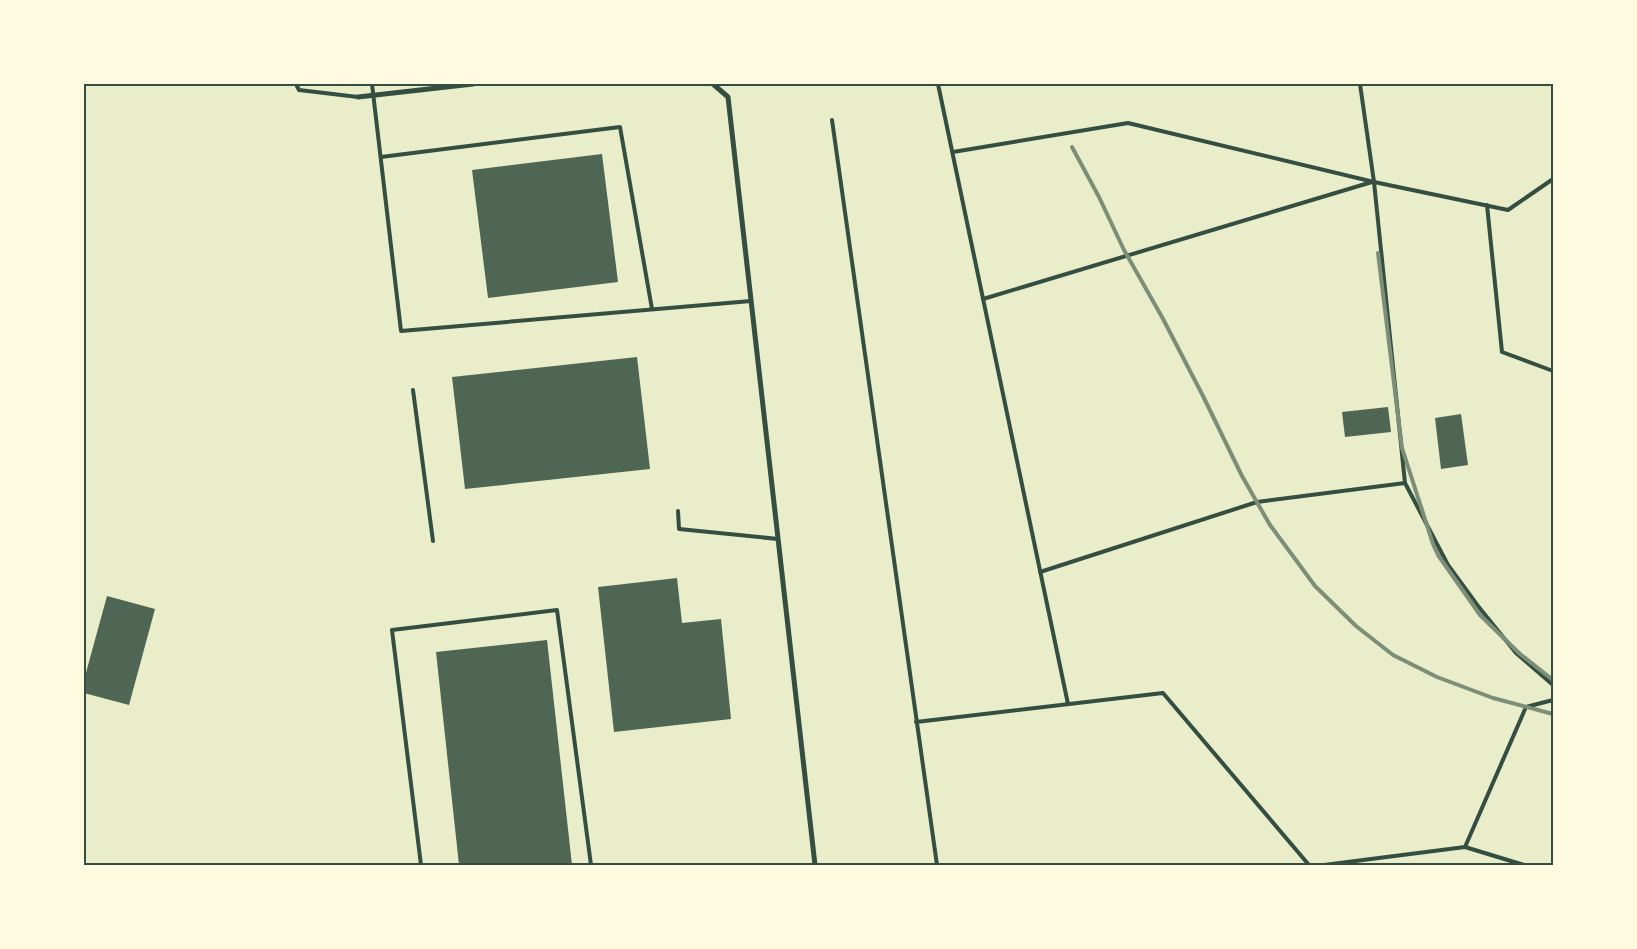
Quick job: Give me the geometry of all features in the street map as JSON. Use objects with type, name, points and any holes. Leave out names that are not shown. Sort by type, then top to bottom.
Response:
[{"type":"street","points":[[358,97],[473,84]]},
{"type":"street","points":[[713,84],[728,97],[814,865]]},
{"type":"lane","points":[[296,84],[299,90],[358,97]]},
{"type":"lane","points":[[372,84],[401,331],[751,301]]},
{"type":"lane","points":[[938,84],[1068,704]]},
{"type":"lane","points":[[1360,84],[1374,182],[1405,483],[1448,565],[1478,606],[1516,653],[1553,685]]},
{"type":"lane","points":[[832,120],[936,865]]},
{"type":"lane","points":[[952,152],[1128,123],[1374,182],[1508,210],[1553,179]]},
{"type":"lane","points":[[381,157],[620,127],[652,309]]},
{"type":"lane","points":[[983,299],[1374,182]]},
{"type":"lane","points":[[1487,205],[1502,352],[1553,371]]},
{"type":"lane","points":[[413,390],[433,541]]},
{"type":"lane","points":[[1040,572],[1256,502],[1405,483]]},
{"type":"lane","points":[[678,511],[679,529],[778,539]]},
{"type":"lane","points":[[421,865],[392,630],[557,610],[591,865]]},
{"type":"lane","points":[[916,722],[1163,693],[1309,865]]},
{"type":"lane","points":[[1465,847],[1526,707],[1553,700]]},
{"type":"lane","points":[[1324,865],[1465,847],[1524,865]]},
{"type":"building","points":[[602,154],[618,282],[488,298],[472,170]]},
{"type":"building","points":[[637,357],[650,469],[465,489],[452,377]]},
{"type":"building","points":[[1388,407],[1391,432],[1345,437],[1342,412]]},
{"type":"building","points":[[1461,414],[1468,465],[1441,469],[1435,418]]},
{"type":"building","points":[[677,578],[682,623],[721,619],[731,719],[614,732],[598,587]]},
{"type":"building","points":[[107,596],[155,609],[129,705],[84,693],[84,680]]},
{"type":"building","points":[[547,640],[572,865],[459,865],[436,652]]},
{"type":"railway","points":[[1072,147],[1099,197],[1124,250],[1162,317],[1203,396],[1242,476],[1270,525],[1315,586],[1356,626],[1393,655],[1437,677],[1493,698],[1553,714]]},
{"type":"railway","points":[[1378,253],[1402,448],[1433,544],[1438,555],[1480,615],[1520,654],[1553,680]]}]
